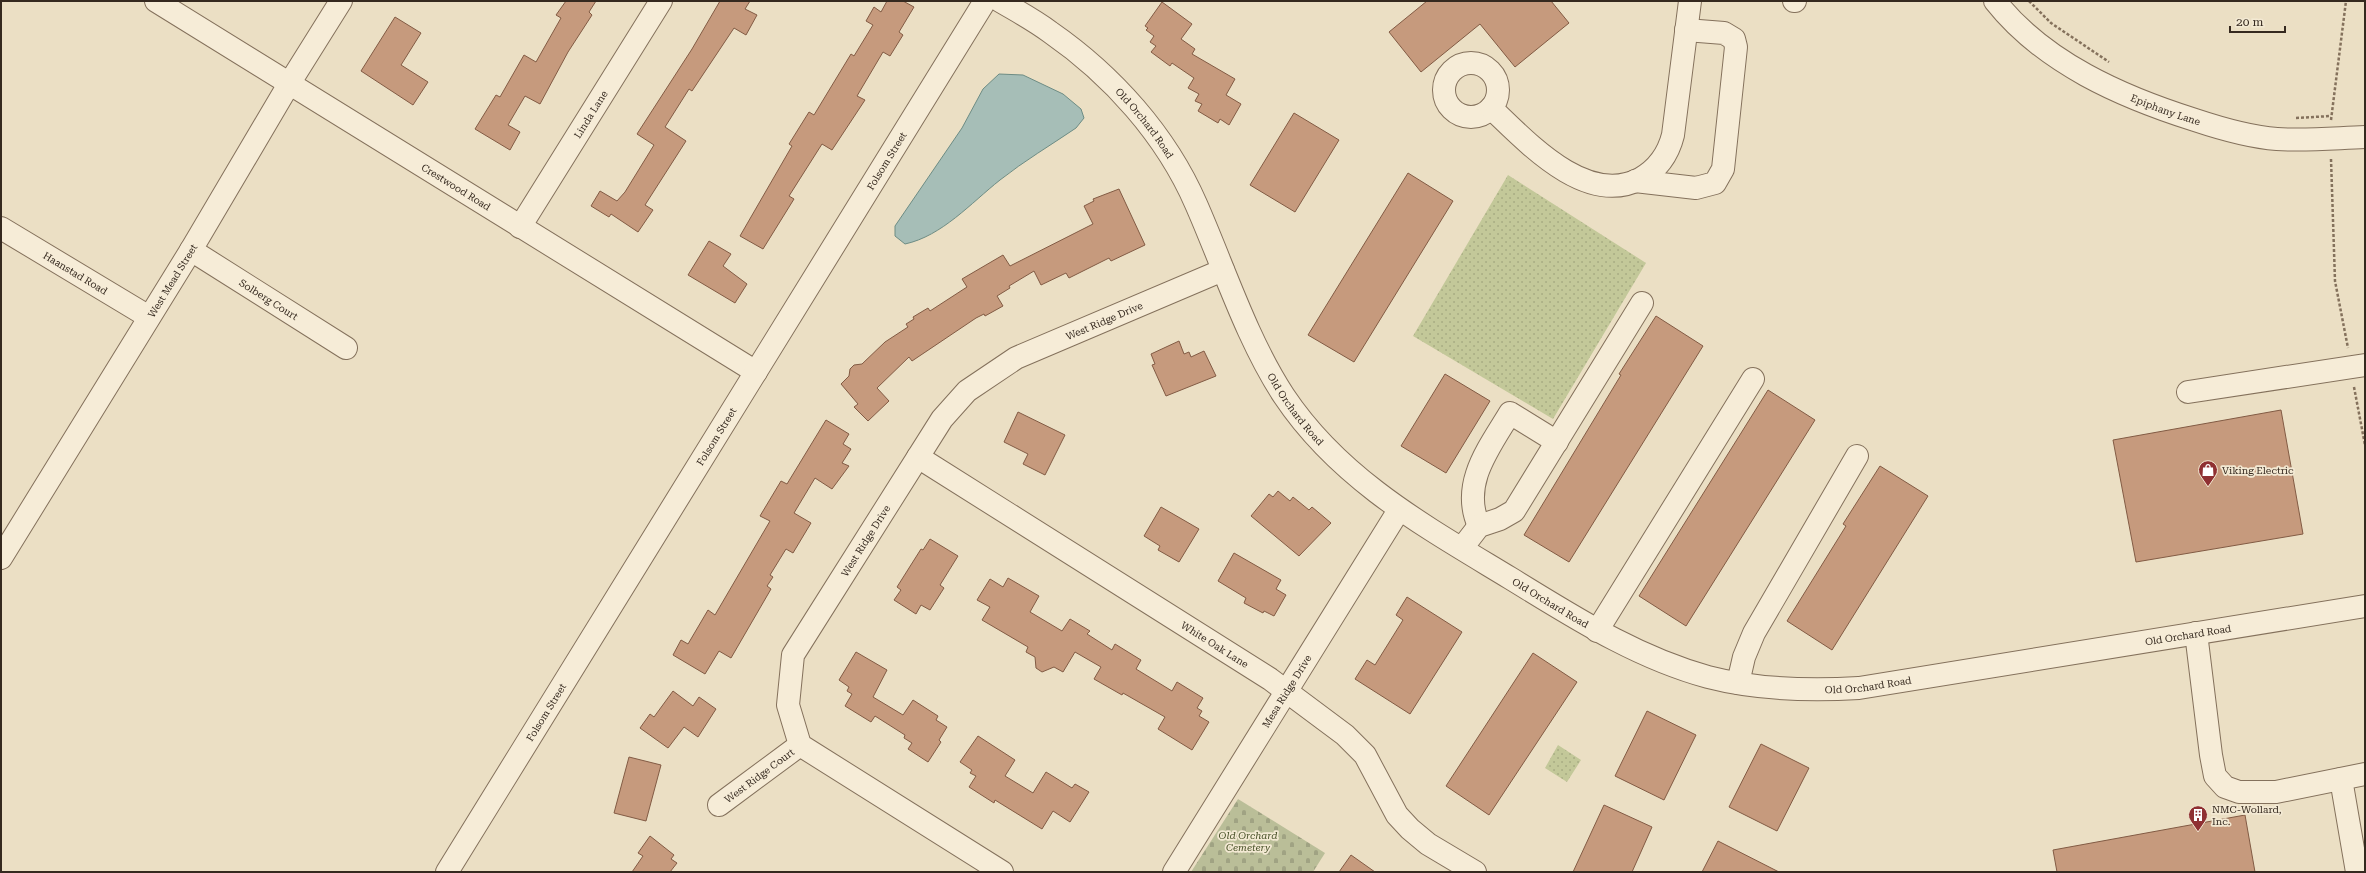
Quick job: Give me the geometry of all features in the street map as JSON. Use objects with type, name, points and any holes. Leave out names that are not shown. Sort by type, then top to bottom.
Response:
[{"type":"street","name":"Crestwood Road","points":[[156,1],[756,372]]},
{"type":"street","name":"West Mead Street","points":[[2,555],[191,250],[289,84],[341,1]]},
{"type":"street","name":"Linda Lane","points":[[520,227],[661,1]]},
{"type":"street","name":"Folsom Street","points":[[447,872],[985,1]]},
{"type":"street","name":"Old Orchard Road","points":[[1000,1],[1048,30],[1077,52],[1111,82],[1138,112],[1169,154],[1191,194],[1264,361],[1284,396],[1313,434],[1357,477],[1399,510],[1597,631],[1634,651],[1668,664],[1710,677],[1738,683],[1811,690],[1859,688],[2365,606]]},
{"type":"street","points":[[1492,108],[1545,158],[1591,184],[1618,187],[1635,181],[1653,170],[1661,162],[1670,148],[1690,1]]},
{"type":"street","name":"Epiphany Lane","points":[[1996,1],[2004,12],[2047,49],[2076,70],[2121,93],[2169,112],[2232,132],[2277,139],[2330,139],[2365,137]]},
{"type":"street","points":[[1635,181],[1696,188],[1715,183],[1723,169],[1736,47],[1734,40],[1724,33],[1686,30]]},
{"type":"street","name":"Haanstad Road","points":[[1,228],[149,317]]},
{"type":"street","name":"Solberg Court","points":[[191,250],[346,348]]},
{"type":"street","name":"West Ridge Drive","points":[[800,745],[788,705],[793,655],[942,419],[967,390],[993,371],[1016,358],[1224,270]]},
{"type":"street","points":[[1462,548],[1479,526],[1500,519],[1514,511],[1642,303]]},
{"type":"street","points":[[2188,392],[2358,366]]},
{"type":"street","points":[[1597,631],[1753,379]]},
{"type":"street","points":[[1479,526],[1473,511],[1474,487],[1479,466],[1510,413],[1557,442]]},
{"type":"street","points":[[1738,683],[1744,656],[1754,633],[1857,456]]},
{"type":"street","name":"White Oak Lane","points":[[918,457],[1268,677],[1287,691],[1345,735],[1365,755],[1397,815],[1410,829],[1428,844],[1475,872]]},
{"type":"street","name":"Mesa Ridge Drive","points":[[1174,872],[1399,510]]},
{"type":"street","points":[[2196,633],[2211,755],[2215,776],[2225,787],[2240,792],[2276,792],[2365,774]]},
{"type":"street","points":[[800,745],[1002,872]]},
{"type":"street","name":"West Ridge Court","points":[[719,805],[800,745]]},
{"type":"street","points":[[2341,779],[2357,872]]},
{"type":"path","points":[[2029,1],[2051,23],[2112,64]]},
{"type":"path","points":[[2346,1],[2331,116],[2330,139],[2335,281],[2358,366],[2365,445]]},
{"type":"path","points":[[2288,118],[2331,116]]},
{"type":"green space","points":[[1508,175],[1646,263],[1553,419],[1413,336]]},
{"type":"green space","points":[[1558,745],[1581,760],[1567,782],[1545,768]]},
{"type":"green space","name":"Old Orchard Cemetery","points":[[1238,799],[1325,853],[1313,872],[1191,872]]},
{"type":"water","points":[[999,74],[1023,75],[1063,94],[1081,109],[1084,118],[1076,128],[1009,173],[956,218],[931,234],[919,240],[905,244],[895,236],[895,226],[962,128],[983,89]]},
{"type":"building","points":[[566,1],[596,1],[589,12],[592,15],[568,52],[540,104],[525,96],[508,125],[520,132],[510,150],[475,129],[496,95],[500,97],[524,55],[536,62],[561,18],[556,15]]},
{"type":"building","points":[[720,1],[750,1],[745,9],[757,15],[746,35],[734,28],[692,91],[689,89],[665,127],[686,141],[645,205],[653,210],[638,232],[611,214],[609,217],[591,206],[600,191],[617,201],[625,192],[654,145],[637,134],[692,49]]},
{"type":"building","points":[[887,1],[903,1],[914,7],[899,32],[903,35],[890,56],[883,52],[857,96],[865,100],[832,150],[822,144],[789,196],[794,199],[763,249],[740,236],[792,146],[789,144],[809,112],[814,115],[851,54],[854,56],[873,25],[866,21],[874,7],[881,12]]},
{"type":"building","points":[[1427,1],[1551,1],[1569,23],[1515,67],[1480,24],[1421,72],[1389,32]]},
{"type":"building","points":[[1162,2],[1192,24],[1181,39],[1195,49],[1192,54],[1235,79],[1226,95],[1241,104],[1229,125],[1220,119],[1218,123],[1198,111],[1202,104],[1195,101],[1199,94],[1188,88],[1194,78],[1172,63],[1170,66],[1151,52],[1156,46],[1150,42],[1154,36],[1146,30],[1148,28],[1145,26]]},
{"type":"building","points":[[395,17],[421,33],[401,65],[428,82],[413,105],[361,71]]},
{"type":"building","points":[[1294,113],[1339,140],[1295,212],[1250,185]]},
{"type":"building","points":[[1408,173],[1453,201],[1354,362],[1308,335]]},
{"type":"building","points":[[1119,189],[1145,245],[1111,261],[1109,258],[1069,278],[1066,273],[1041,285],[1034,271],[1009,286],[1010,288],[997,296],[1003,306],[985,316],[984,314],[976,318],[912,361],[909,357],[877,388],[889,401],[868,421],[854,407],[858,404],[841,384],[849,376],[850,369],[854,365],[862,364],[885,342],[908,327],[906,324],[914,319],[913,317],[928,308],[930,311],[967,287],[962,279],[1003,255],[1010,266],[1093,224],[1084,206],[1094,201],[1093,199]]},
{"type":"building","points":[[709,241],[731,254],[723,266],[747,284],[735,303],[688,275]]},
{"type":"building","points":[[1656,316],[1703,346],[1569,562],[1524,535],[1621,375],[1619,374]]},
{"type":"building","points":[[1179,341],[1184,354],[1189,352],[1191,357],[1204,351],[1216,376],[1166,396],[1152,365],[1155,364],[1151,354]]},
{"type":"building","points":[[1445,374],[1490,401],[1446,473],[1401,446]]},
{"type":"building","points":[[1768,390],[1815,420],[1686,626],[1639,596]]},
{"type":"building","name":"Viking Electric","points":[[2281,410],[2303,534],[2136,562],[2113,440]]},
{"type":"building","points":[[1018,412],[1065,435],[1045,475],[1023,464],[1028,454],[1004,442]]},
{"type":"building","points":[[826,420],[849,434],[843,444],[851,449],[842,463],[849,466],[832,489],[815,478],[794,513],[811,523],[793,553],[786,549],[770,575],[773,577],[767,586],[771,589],[731,658],[719,651],[705,674],[673,655],[681,640],[688,644],[708,610],[715,615],[770,521],[760,516],[781,481],[787,484]]},
{"type":"building","points":[[1880,466],[1928,496],[1832,650],[1787,621],[1846,526],[1843,524]]},
{"type":"building","points":[[1278,491],[1290,501],[1293,497],[1309,510],[1312,507],[1331,523],[1299,556],[1251,516],[1269,494],[1273,497]]},
{"type":"building","points":[[1161,507],[1199,529],[1179,562],[1158,550],[1160,546],[1144,536]]},
{"type":"building","points":[[930,539],[958,556],[940,585],[944,588],[930,610],[921,605],[916,614],[894,600],[901,590],[897,587],[921,549],[923,550]]},
{"type":"building","points":[[1234,553],[1281,580],[1276,589],[1286,595],[1274,616],[1264,611],[1263,613],[1244,603],[1246,598],[1218,581]]},
{"type":"building","points":[[1008,578],[1039,596],[1030,612],[1062,631],[1070,619],[1090,631],[1087,634],[1112,650],[1115,644],[1141,660],[1136,669],[1172,691],[1177,682],[1203,698],[1197,708],[1202,711],[1199,716],[1209,722],[1192,750],[1158,729],[1165,717],[1123,693],[1122,695],[1094,679],[1101,667],[1075,652],[1063,672],[1054,667],[1042,672],[1036,668],[1035,657],[1026,652],[1028,647],[982,620],[990,607],[977,600],[990,579],[1003,587]]},
{"type":"building","points":[[1407,597],[1462,632],[1410,714],[1355,679],[1367,660],[1375,665],[1403,620],[1396,615]]},
{"type":"building","points":[[856,652],[887,670],[873,697],[903,715],[913,700],[938,716],[936,720],[947,727],[939,740],[941,742],[928,762],[908,749],[912,743],[904,738],[905,735],[875,716],[871,722],[845,706],[852,694],[847,691],[849,687],[839,680]]},
{"type":"building","points":[[1533,653],[1577,682],[1489,815],[1446,786]]},
{"type":"building","points":[[673,691],[693,706],[699,697],[716,709],[698,737],[684,727],[668,748],[640,728],[650,714],[654,717]]},
{"type":"building","points":[[1647,711],[1696,735],[1664,800],[1615,776]]},
{"type":"building","points":[[978,736],[1015,760],[1005,776],[1033,793],[1046,772],[1072,788],[1075,784],[1089,792],[1070,822],[1053,811],[1042,829],[995,800],[994,803],[969,787],[976,776],[970,773],[972,770],[960,762]]},
{"type":"building","points":[[1761,744],[1809,768],[1777,831],[1729,807]]},
{"type":"building","points":[[629,757],[661,765],[646,821],[614,813]]},
{"type":"building","points":[[1604,805],[1652,827],[1632,872],[1573,872]]},
{"type":"building","name":"NMC-Wollard, Inc.","points":[[2245,815],[2255,872],[2057,872],[2053,850]]},
{"type":"building","points":[[650,836],[674,855],[671,859],[677,863],[670,872],[632,872],[643,856],[638,853]]},
{"type":"building","points":[[1718,841],[1779,872],[1702,872]]},
{"type":"building","points":[[1351,855],[1375,872],[1339,872]]},
{"type":"place","name":"Viking Electric","points":[[2208,487]]},
{"type":"place","name":"NMC-Wollard, Inc.","points":[[2198,832]]}]
